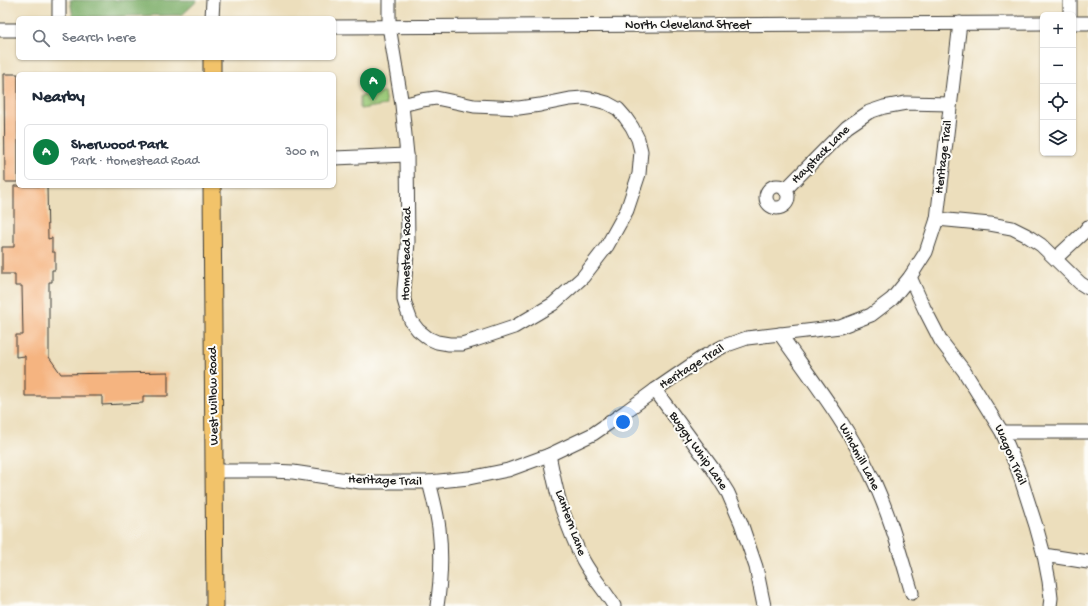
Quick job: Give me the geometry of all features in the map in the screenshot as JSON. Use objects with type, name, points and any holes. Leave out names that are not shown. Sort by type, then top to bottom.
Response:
[{"type":"main road","points":[[212,60],[212,72]]},
{"type":"main road","name":"West Willow Road","points":[[212,188],[215,606]]},
{"type":"street","points":[[59,0],[59,16]]},
{"type":"street","points":[[212,0],[212,16]]},
{"type":"street","name":"Homestead Road","points":[[389,0],[389,26],[402,105],[407,155],[408,242],[404,300],[411,321],[418,330],[428,338],[437,342],[462,344],[514,327],[553,304],[583,277],[607,246],[627,210],[639,174],[641,151],[638,139],[632,127],[618,109],[607,103],[583,98],[519,108],[474,106],[436,98],[402,105]]},
{"type":"street","points":[[1070,0],[1070,12]]},
{"type":"street","points":[[1076,23],[1088,22]]},
{"type":"street","name":"Heritage Trail","points":[[215,471],[265,470],[360,482],[429,482],[469,478],[508,470],[549,455],[593,434],[703,357],[724,346],[747,338],[840,327],[871,315],[892,300],[910,277],[926,252],[937,219],[960,23]]},
{"type":"street","name":"North Cleveland Street","points":[[336,28],[389,26],[1040,23]]},
{"type":"street","points":[[0,30],[16,30]]},
{"type":"street","name":"Haystack Lane","points":[[785,190],[847,127],[869,112],[884,107],[906,103],[950,104]]},
{"type":"street","points":[[336,158],[407,155]]},
{"type":"street","points":[[937,219],[990,224],[1012,228],[1041,245],[1080,283],[1088,288]]},
{"type":"street","points":[[1056,258],[1088,227]]},
{"type":"street","name":"Wagon Trail","points":[[910,277],[941,341],[964,371],[1002,432],[1029,500],[1044,555],[1049,581],[1051,598],[1050,606]]},
{"type":"street","name":"Windmill Lane","points":[[780,334],[853,440],[871,475],[898,544],[912,593]]},
{"type":"street","name":"Buggy Whip Lane","points":[[654,390],[713,469],[728,493],[741,523],[756,567],[764,606]]},
{"type":"street","points":[[1002,432],[1088,432]]},
{"type":"street","name":"Lantern Lane","points":[[549,455],[562,508],[572,537],[596,581],[609,597],[614,606]]},
{"type":"street","points":[[429,482],[439,527],[441,556],[440,587],[437,606]]},
{"type":"street","points":[[1044,555],[1088,562]]},
{"type":"green space","points":[[70,0],[197,0],[182,15],[73,16]]},
{"type":"green space","points":[[384,92],[386,105],[360,109],[360,96]]},
{"type":"building","points":[[4,74],[16,74],[16,182],[5,182]]},
{"type":"building","points":[[14,186],[16,186],[16,188],[47,188],[48,239],[52,238],[52,252],[55,252],[55,270],[52,270],[52,282],[49,282],[49,357],[61,374],[168,372],[168,396],[143,396],[143,403],[102,405],[102,396],[25,396],[25,356],[16,357],[16,335],[23,335],[22,286],[15,286],[15,274],[2,274],[2,247],[14,247]]},
{"type":"place","name":"Sherwood Park","points":[[373,101]]}]
